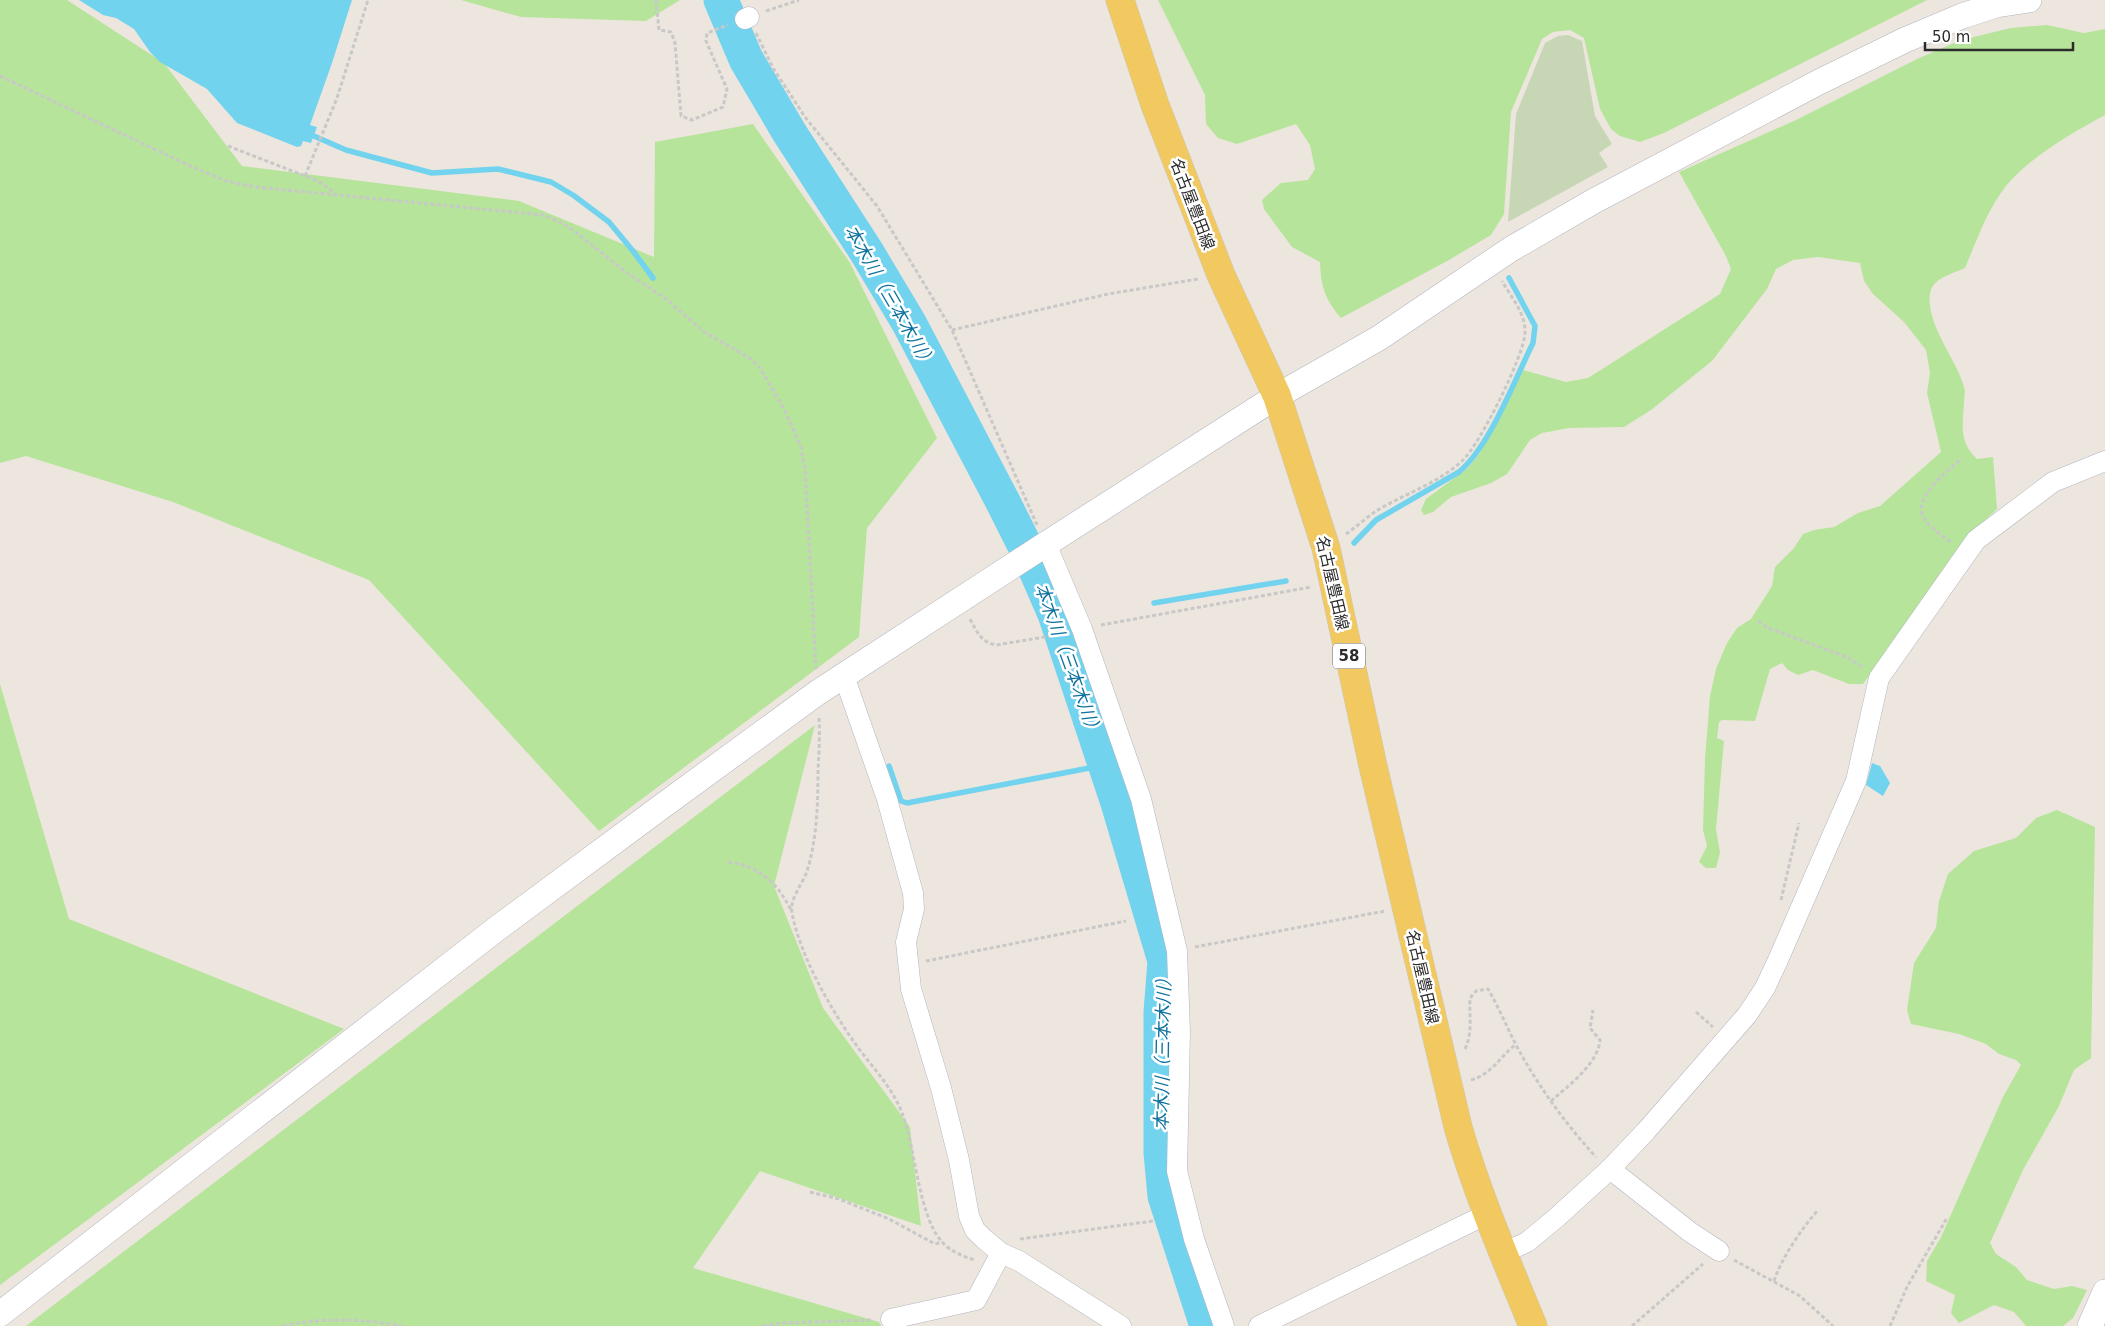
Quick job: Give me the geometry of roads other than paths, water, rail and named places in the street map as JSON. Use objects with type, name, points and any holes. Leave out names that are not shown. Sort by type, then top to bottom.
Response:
[{"type":"main road","name":"名古屋豊田線","points":[[1120,0],[1155,105],[1221,275],[1277,396],[1324,542],[1373,766],[1458,1127],[1487,1214],[1534,1326]]},
{"type":"street","points":[[0,1314],[495,930],[817,693],[1010,567],[1277,396],[1379,338],[1491,262],[1594,201],[1819,82],[1905,40],[1962,16],[1996,6],[2029,0]]},
{"type":"street","points":[[1503,1253],[1527,1242],[1609,1169],[1646,1131],[1747,1015],[1765,988],[1856,782],[1879,678],[1976,540],[2053,482],[2105,461]]},
{"type":"street","points":[[1044,545],[1082,629],[1141,799],[1177,951],[1180,1032],[1177,1171],[1194,1239],[1224,1326]]},
{"type":"street","points":[[844,676],[887,799],[913,893],[914,909],[906,942],[911,989],[941,1088],[960,1160],[969,1216],[975,1230],[997,1260]]},
{"type":"street","points":[[1609,1169],[1690,1232],[1719,1251]]},
{"type":"street","points":[[1258,1326],[1487,1214]]},
{"type":"street","points":[[891,1319],[976,1300],[997,1260]]},
{"type":"street","points":[[997,1260],[1019,1261],[1121,1326]]},
{"type":"street","points":[[2090,1326],[2105,1292]]},
{"type":"water","points":[[79,0],[352,0],[310,125],[317,127],[311,143],[303,141],[301,146],[297,147],[237,123],[207,89],[160,62],[150,52],[134,29],[116,18],[103,15]]},
{"type":"water","points":[[1872,763],[1880,766],[1890,783],[1883,796],[1866,785]]},
{"type":"waterway","name":"本木川（三本木川）","points":[[721,0],[746,59],[789,132],[866,251],[909,323],[1004,504],[1029,554],[1055,614],[1118,803],[1165,961],[1161,1012],[1161,1153],[1165,1196],[1207,1326]]},
{"type":"waterway","points":[[307,133],[346,150],[432,173],[498,169],[551,182],[573,195],[609,222],[653,278]]},
{"type":"waterway","points":[[1354,543],[1376,520],[1459,472],[1470,461],[1491,430],[1533,343],[1535,326],[1509,278]]},
{"type":"waterway","points":[[1154,603],[1286,581]]},
{"type":"waterway","points":[[889,766],[901,801],[907,803],[1105,765]]}]
